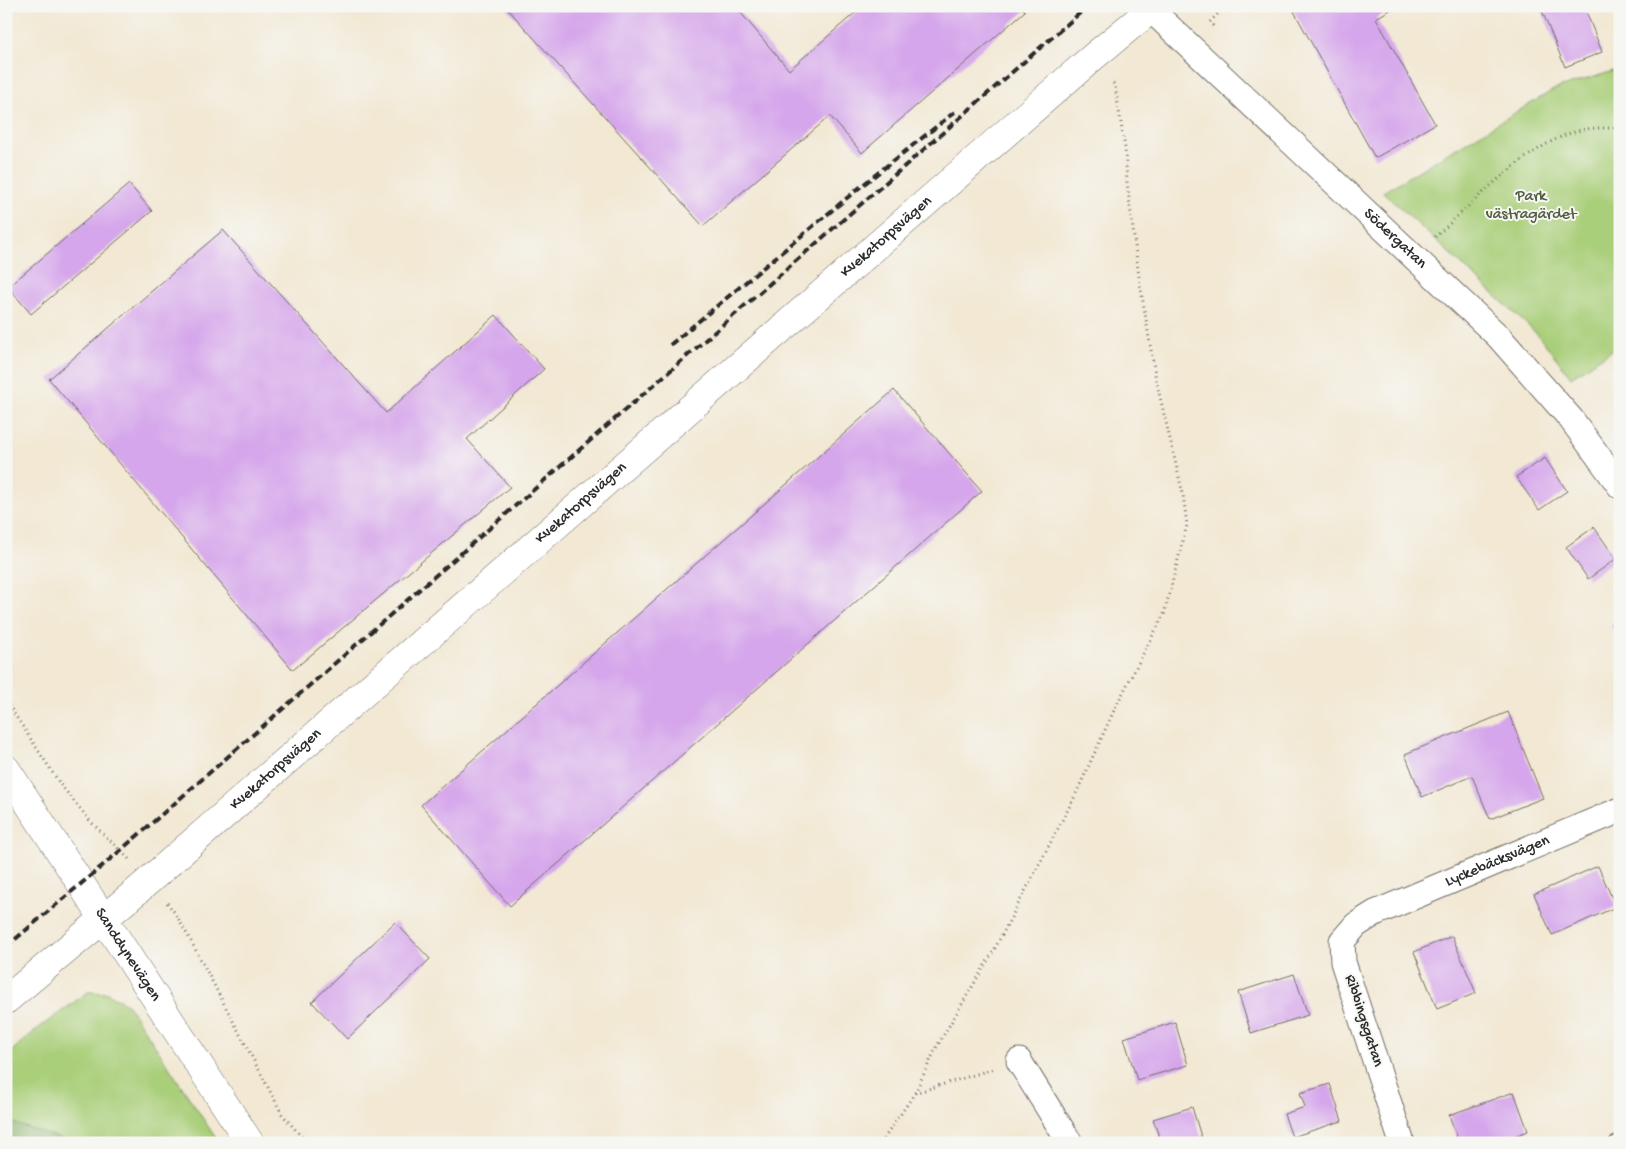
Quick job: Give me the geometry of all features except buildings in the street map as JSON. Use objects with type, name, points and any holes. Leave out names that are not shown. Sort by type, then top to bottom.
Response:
[{"type":"street","name":"Kvekatorpsvägen","points":[[6,1000],[148,881],[1151,7]]},
{"type":"street","name":"Södergatan","points":[[1151,7],[1499,337],[1570,419],[1620,486]]},
{"type":"street","name":"Sanddynevägen","points":[[6,769],[250,1143]]},
{"type":"street","name":"Lyckebäcksvägen","points":[[1375,913],[1620,810]]},
{"type":"street","name":"Ribbingsgatan","points":[[1375,913],[1356,925],[1342,941],[1343,962],[1402,1143]]},
{"type":"street","points":[[1019,1061],[1070,1143]]},
{"type":"lane","points":[[1615,1143],[1620,1141]]},
{"type":"path","points":[[1210,22],[1225,6]]},
{"type":"path","points":[[881,1143],[915,1093],[936,1048],[994,950],[1074,798],[1116,706],[1164,614],[1187,525],[1183,494],[1156,380],[1138,277],[1126,182],[1125,148],[1115,86],[1093,58]]},
{"type":"path","points":[[1431,240],[1492,185],[1535,152],[1573,132],[1593,128],[1620,128]]},
{"type":"path","points":[[6,701],[60,784],[106,839],[121,850],[175,912],[282,1114],[307,1143]]},
{"type":"path","points":[[915,1093],[1019,1061]]},
{"type":"green space","name":"Park västragärdet","points":[[1620,69],[1620,345],[1571,377],[1538,335],[1383,192],[1555,89]]},
{"type":"green space","points":[[88,992],[108,993],[128,1005],[219,1143],[74,1143],[6,1121],[6,1056],[36,1030]]},
{"type":"green space","points":[[6,1121],[74,1143],[6,1143]]},
{"type":"railway","points":[[6,947],[121,850],[1088,6]]},
{"type":"railway","points":[[670,345],[859,188],[956,111]]}]
